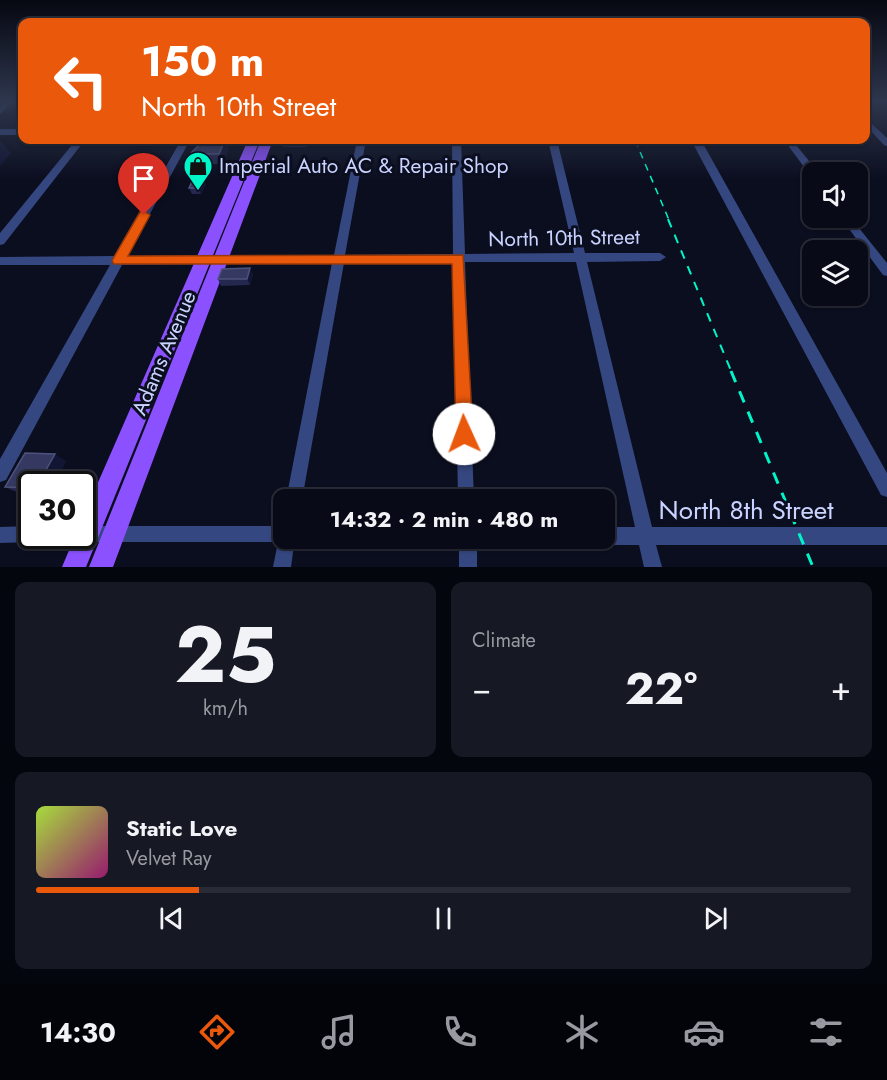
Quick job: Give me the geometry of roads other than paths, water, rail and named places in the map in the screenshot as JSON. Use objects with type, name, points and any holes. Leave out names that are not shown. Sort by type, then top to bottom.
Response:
[{"type":"main road","name":"Adams Avenue","points":[[101,567],[253,144]]},
{"type":"main road","name":"Adams Avenue","points":[[96,510],[265,144]]},
{"type":"main road","name":"Adams Avenue","points":[[74,567],[80,549]]},
{"type":"street","points":[[870,128],[887,143]]},
{"type":"street","points":[[0,132],[18,132]]},
{"type":"street","points":[[0,241],[77,144]]},
{"type":"street","points":[[0,474],[183,144]]},
{"type":"street","points":[[296,489],[360,144]]},
{"type":"street","points":[[456,144],[466,489]]},
{"type":"street","points":[[554,144],[653,567]]},
{"type":"street","points":[[698,144],[887,489]]},
{"type":"street","points":[[791,144],[805,162]]},
{"type":"street","points":[[854,228],[887,272]]},
{"type":"street","name":"North 10th Street","points":[[0,261],[660,256]]},
{"type":"street","points":[[0,535],[18,534]]},
{"type":"street","points":[[96,534],[273,534]]},
{"type":"street","name":"North 8th Street","points":[[615,536],[887,536]]},
{"type":"street","points":[[282,567],[285,549]]},
{"type":"street","points":[[468,549],[468,567]]},
{"type":"railway","points":[[637,144],[669,220]]},
{"type":"railway","points":[[668,219],[732,373]]},
{"type":"railway","points":[[731,371],[813,567]]},
{"type":"place","name":"Imperial Auto AC & Repair Shop","points":[[198,192]]}]
